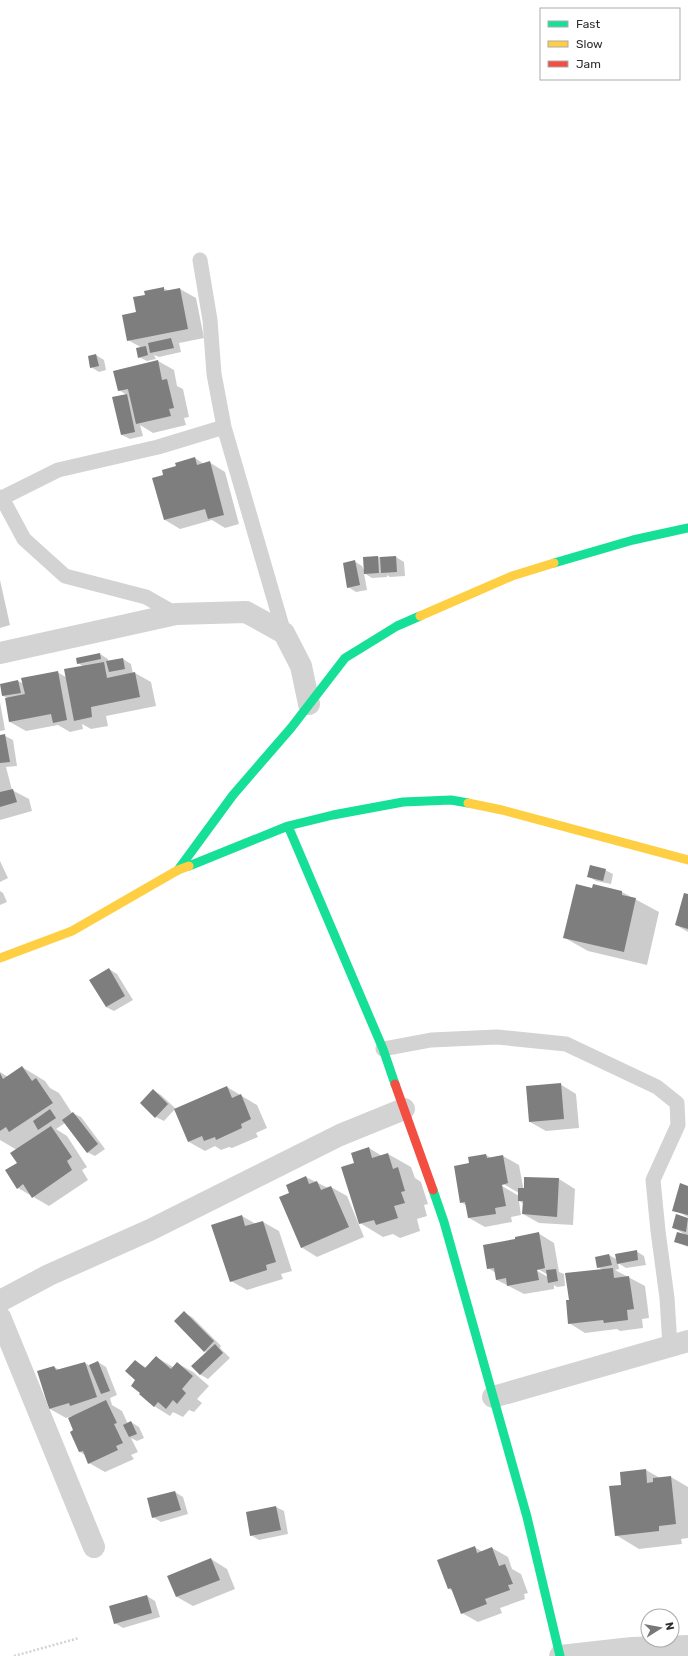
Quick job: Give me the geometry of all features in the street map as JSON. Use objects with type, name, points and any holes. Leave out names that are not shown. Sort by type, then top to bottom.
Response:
[{"type":"street","points":[[178,870],[233,795],[291,728],[345,658],[397,626],[512,576],[633,540],[688,528]]},
{"type":"street","points":[[0,653],[176,614],[246,612],[284,634],[301,666],[309,704]]},
{"type":"street","points":[[0,958],[72,932],[178,870],[288,826],[333,815],[403,802],[451,800],[502,810],[688,860]]},
{"type":"street","points":[[288,826],[383,1049],[444,1222],[527,1517],[560,1656],[632,1648],[688,1646]]},
{"type":"street","points":[[0,1301],[49,1275],[150,1230],[340,1135],[404,1108]]},
{"type":"street","points":[[0,1316],[94,1546]]},
{"type":"street","points":[[493,1397],[679,1343]]},
{"type":"lane","points":[[200,260],[210,320],[214,374],[224,427],[284,634]]},
{"type":"lane","points":[[176,614],[146,597],[65,576],[24,539],[1,497],[58,470],[158,447],[224,427]]},
{"type":"lane","points":[[383,1049],[431,1040],[497,1037],[566,1044],[657,1087],[677,1103],[678,1125],[653,1180],[667,1298],[679,1343]]},
{"type":"path","points":[[14,1656],[79,1638]]},
{"type":"building","points":[[164,287],[164,291],[180,288],[188,329],[127,341],[122,315],[136,312],[133,297],[145,295],[144,291]]},
{"type":"building","points":[[171,338],[174,348],[150,353],[148,343]]},
{"type":"building","points":[[146,346],[148,355],[138,358],[136,348]]},
{"type":"building","points":[[96,354],[99,366],[90,368],[88,356]]},
{"type":"building","points":[[158,360],[162,380],[167,379],[174,408],[169,409],[171,416],[136,424],[128,389],[118,391],[113,371]]},
{"type":"building","points":[[127,394],[135,432],[121,435],[112,397]]},
{"type":"building","points":[[195,457],[197,465],[210,461],[224,515],[208,519],[205,509],[164,520],[152,478],[163,475],[162,470],[176,466],[175,463]]},
{"type":"building","points":[[378,556],[379,573],[364,574],[363,557]]},
{"type":"building","points":[[396,556],[397,572],[381,573],[380,557]]},
{"type":"building","points":[[355,560],[360,585],[347,588],[343,563]]},
{"type":"building","points":[[100,653],[101,659],[77,664],[76,658]]},
{"type":"building","points":[[123,658],[125,669],[109,672],[106,661]]},
{"type":"building","points":[[104,662],[107,678],[135,672],[140,697],[91,707],[92,717],[74,721],[64,669]]},
{"type":"building","points":[[58,671],[67,720],[53,723],[51,714],[9,722],[5,698],[25,694],[21,678]]},
{"type":"building","points":[[18,680],[21,693],[2,696],[0,684]]},
{"type":"building","points":[[5,734],[10,762],[0,763],[0,735]]},
{"type":"building","points":[[13,789],[17,802],[0,807],[0,792]]},
{"type":"building","points":[[590,865],[606,869],[603,881],[587,877]]},
{"type":"building","points":[[576,884],[592,888],[593,884],[622,891],[622,895],[636,898],[624,952],[563,938]]},
{"type":"building","points":[[684,893],[688,894],[688,929],[675,925]]},
{"type":"building","points":[[109,968],[125,996],[106,1007],[89,980]]},
{"type":"building","points":[[22,1066],[32,1081],[36,1078],[53,1103],[9,1132],[6,1127],[0,1131],[0,1073],[3,1079]]},
{"type":"building","points":[[561,1083],[564,1119],[529,1122],[526,1086]]},
{"type":"building","points":[[227,1086],[232,1098],[241,1094],[251,1119],[241,1124],[242,1128],[216,1140],[215,1137],[204,1141],[202,1136],[188,1142],[174,1109]]},
{"type":"building","points":[[153,1089],[168,1104],[155,1118],[140,1103]]},
{"type":"building","points":[[50,1109],[56,1118],[38,1130],[33,1121]]},
{"type":"building","points":[[73,1112],[98,1144],[87,1153],[62,1120]]},
{"type":"building","points":[[51,1126],[72,1157],[67,1161],[72,1170],[32,1198],[23,1184],[17,1189],[5,1170],[17,1163],[10,1153]]},
{"type":"building","points":[[369,1147],[372,1158],[388,1153],[393,1169],[398,1167],[405,1191],[401,1192],[405,1203],[394,1206],[398,1218],[376,1225],[374,1220],[359,1224],[341,1167],[354,1163],[351,1153]]},
{"type":"building","points":[[486,1154],[487,1158],[503,1155],[508,1183],[502,1185],[506,1206],[495,1208],[496,1214],[468,1218],[465,1202],[460,1203],[454,1166],[469,1163],[468,1157]]},
{"type":"building","points":[[306,1176],[309,1184],[317,1181],[321,1190],[331,1186],[349,1227],[301,1248],[279,1197],[289,1193],[286,1185]]},
{"type":"building","points":[[524,1177],[559,1178],[557,1217],[522,1214],[523,1201],[518,1201],[518,1188],[524,1188]]},
{"type":"building","points":[[680,1183],[688,1186],[688,1215],[672,1211]]},
{"type":"building","points":[[676,1214],[688,1218],[686,1232],[672,1228]]},
{"type":"building","points":[[242,1215],[245,1226],[263,1221],[276,1262],[266,1265],[267,1270],[230,1282],[211,1225]]},
{"type":"building","points":[[539,1232],[545,1268],[537,1270],[539,1280],[507,1286],[506,1278],[496,1280],[494,1268],[487,1269],[483,1245],[515,1239],[515,1237]]},
{"type":"building","points":[[677,1232],[688,1235],[688,1246],[674,1242]]},
{"type":"building","points":[[637,1250],[638,1260],[617,1264],[615,1254]]},
{"type":"building","points":[[609,1254],[612,1265],[597,1268],[595,1257]]},
{"type":"building","points":[[613,1268],[614,1278],[629,1276],[634,1309],[627,1310],[628,1320],[604,1323],[603,1320],[568,1324],[566,1300],[569,1300],[565,1273]]},
{"type":"building","points":[[556,1269],[558,1281],[548,1283],[546,1270]]},
{"type":"building","points":[[184,1311],[214,1341],[204,1352],[174,1321]]},
{"type":"building","points":[[215,1344],[223,1353],[200,1375],[191,1366]]},
{"type":"building","points":[[156,1356],[171,1369],[177,1362],[193,1376],[182,1389],[186,1393],[177,1404],[173,1400],[166,1409],[158,1402],[154,1407],[139,1394],[140,1393],[131,1386],[135,1380],[125,1371],[135,1360],[145,1368]]},
{"type":"building","points":[[98,1361],[110,1391],[101,1394],[89,1365]]},
{"type":"building","points":[[85,1362],[97,1397],[70,1406],[69,1403],[49,1409],[37,1371],[54,1366],[56,1370]]},
{"type":"building","points":[[106,1400],[117,1423],[114,1424],[123,1443],[116,1446],[118,1450],[88,1464],[83,1451],[79,1452],[70,1432],[73,1430],[68,1418]]},
{"type":"building","points":[[131,1421],[137,1434],[129,1437],[123,1425]]},
{"type":"building","points":[[646,1469],[647,1483],[653,1482],[653,1478],[671,1476],[676,1524],[659,1526],[659,1531],[615,1536],[609,1486],[621,1485],[620,1472]]},
{"type":"building","points":[[175,1491],[181,1510],[152,1518],[147,1498]]},
{"type":"building","points":[[276,1506],[281,1530],[250,1536],[246,1512]]},
{"type":"building","points":[[475,1546],[477,1553],[492,1547],[499,1566],[505,1564],[513,1584],[508,1585],[510,1590],[485,1599],[487,1604],[461,1614],[451,1588],[448,1589],[437,1560]]},
{"type":"building","points":[[211,1558],[220,1580],[176,1597],[167,1576]]},
{"type":"building","points":[[147,1595],[152,1613],[114,1624],[109,1606]]},
{"type":"traffic: fast","points":[[554,563],[633,540],[688,528]]},
{"type":"traffic: fast","points":[[178,870],[233,795],[291,728],[345,658],[397,626],[420,616]]},
{"type":"traffic: fast","points":[[189,866],[288,826],[333,815],[403,802],[451,800],[468,803]]},
{"type":"traffic: fast","points":[[288,826],[383,1049],[395,1084]]},
{"type":"traffic: fast","points":[[433,1190],[444,1222],[527,1517],[560,1656]]},
{"type":"traffic: slow","points":[[420,616],[512,576],[554,563]]},
{"type":"traffic: slow","points":[[468,803],[502,810],[688,860]]},
{"type":"traffic: slow","points":[[0,958],[72,931],[178,870],[189,866]]},
{"type":"traffic: jam","points":[[395,1084],[433,1190]]}]
